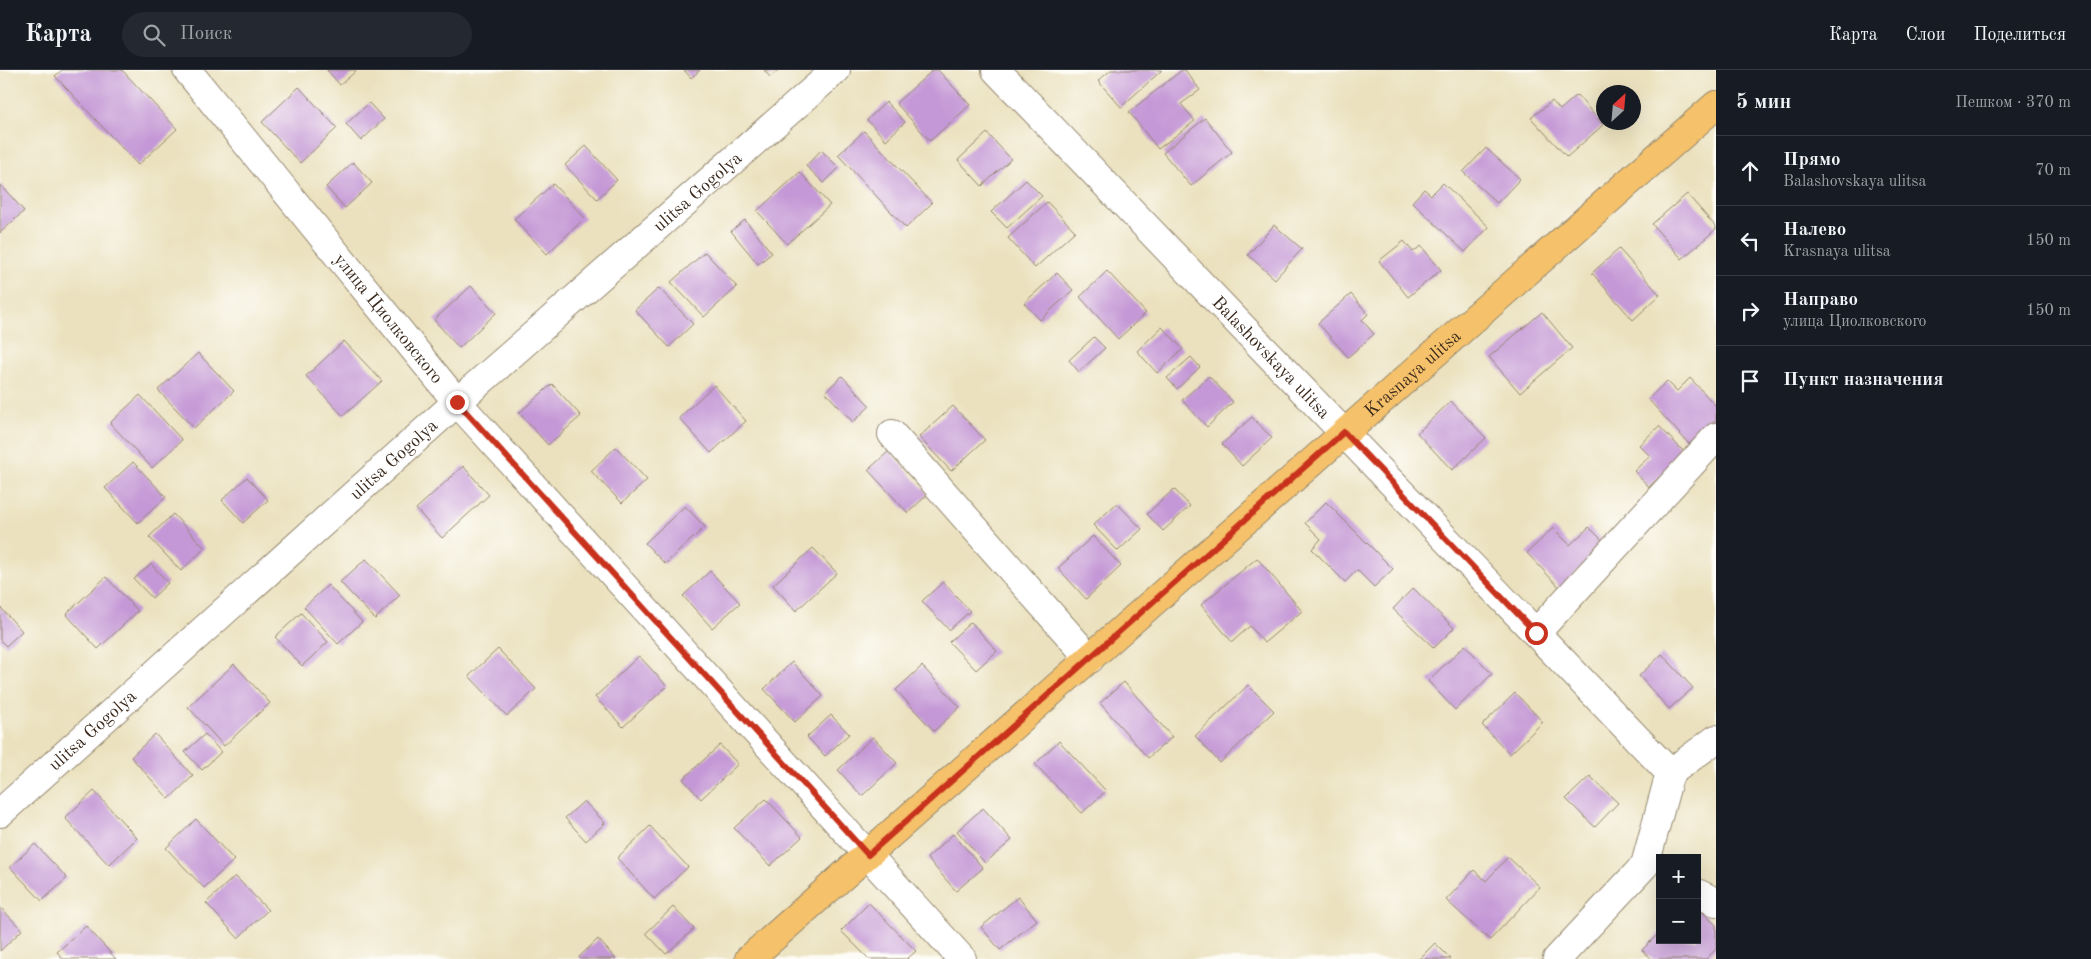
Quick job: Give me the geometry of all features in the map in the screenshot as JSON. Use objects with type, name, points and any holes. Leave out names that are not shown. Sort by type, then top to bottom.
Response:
[{"type":"main road","name":"Krasnaya ulitsa","points":[[749,959],[1716,105]]},
{"type":"street","name":"улица Циолковского","points":[[188,70],[457,402],[962,959]]},
{"type":"street","name":"ulitsa Gogolya","points":[[0,813],[457,402],[836,70]]},
{"type":"street","name":"Balashovskaya ulitsa","points":[[996,70],[1670,772]]},
{"type":"street","points":[[892,434],[1090,658]]},
{"type":"street","points":[[1536,633],[1716,438]]},
{"type":"street","points":[[1557,959],[1652,869],[1670,772],[1716,739]]},
{"type":"street","points":[[1701,895],[1716,902]]},
{"type":"building","points":[[62,70],[122,70],[177,129],[138,165],[55,76]]},
{"type":"building","points":[[327,70],[357,70],[340,85]]},
{"type":"building","points":[[684,70],[700,70],[691,78]]},
{"type":"building","points":[[764,70],[778,70],[770,77]]},
{"type":"building","points":[[933,70],[938,70],[970,105],[930,141],[896,103]]},
{"type":"building","points":[[1111,70],[1162,70],[1121,107],[1098,81]]},
{"type":"building","points":[[1182,70],[1185,70],[1200,90],[1181,104],[1195,121],[1158,149],[1129,112]]},
{"type":"building","points":[[299,87],[337,128],[300,163],[262,122]]},
{"type":"building","points":[[1577,95],[1596,117],[1597,130],[1567,157],[1531,118],[1552,101],[1560,110]]},
{"type":"building","points":[[886,102],[905,122],[886,140],[867,120]]},
{"type":"building","points":[[369,103],[384,119],[361,141],[346,124]]},
{"type":"building","points":[[1205,118],[1232,152],[1191,186],[1163,153]]},
{"type":"building","points":[[864,131],[932,203],[906,228],[838,155]]},
{"type":"building","points":[[987,133],[1011,159],[982,186],[958,160]]},
{"type":"building","points":[[586,146],[617,180],[597,199],[565,165]]},
{"type":"building","points":[[1486,148],[1520,179],[1497,203],[1463,172]]},
{"type":"building","points":[[821,150],[839,168],[824,183],[806,166]]},
{"type":"building","points":[[353,162],[372,183],[345,208],[326,187]]},
{"type":"building","points":[[800,172],[830,205],[787,244],[757,211]]},
{"type":"building","points":[[1026,180],[1042,196],[1007,228],[991,212]]},
{"type":"building","points":[[1443,183],[1489,227],[1465,252],[1412,202],[1424,189],[1431,195]]},
{"type":"building","points":[[0,184],[24,211],[0,233]]},
{"type":"building","points":[[553,184],[585,218],[547,254],[514,219]]},
{"type":"building","points":[[1687,194],[1716,229],[1682,259],[1652,224]]},
{"type":"building","points":[[1047,202],[1075,231],[1035,268],[1008,238]]},
{"type":"building","points":[[745,220],[772,253],[758,264],[731,231]]},
{"type":"building","points":[[1274,225],[1302,249],[1275,279],[1248,255]]},
{"type":"building","points":[[1404,241],[1413,252],[1421,246],[1441,270],[1408,297],[1379,261]]},
{"type":"building","points":[[1619,249],[1660,295],[1633,320],[1592,273]]},
{"type":"building","points":[[705,252],[737,287],[704,317],[671,282]]},
{"type":"building","points":[[1107,271],[1146,313],[1118,339],[1080,297]]},
{"type":"building","points":[[1057,273],[1073,290],[1040,320],[1024,303]]},
{"type":"building","points":[[471,286],[496,313],[459,348],[434,320]]},
{"type":"building","points":[[659,288],[693,324],[669,347],[635,310]]},
{"type":"building","points":[[1351,294],[1368,314],[1362,320],[1374,334],[1348,357],[1318,323]]},
{"type":"building","points":[[1542,312],[1572,348],[1520,393],[1489,357]]},
{"type":"building","points":[[1162,327],[1183,349],[1157,373],[1137,351]]},
{"type":"building","points":[[1094,337],[1105,348],[1079,372],[1069,360]]},
{"type":"building","points":[[344,341],[382,381],[343,416],[306,376]]},
{"type":"building","points":[[198,353],[234,391],[194,428],[158,390]]},
{"type":"building","points":[[1191,357],[1200,367],[1177,389],[1167,378]]},
{"type":"building","points":[[842,376],[870,406],[853,422],[825,392]]},
{"type":"building","points":[[1209,376],[1233,402],[1207,427],[1182,400]]},
{"type":"building","points":[[1690,378],[1716,406],[1716,420],[1689,444],[1648,399],[1667,381],[1677,391]]},
{"type":"building","points":[[552,384],[581,416],[548,445],[519,413]]},
{"type":"building","points":[[714,385],[746,421],[711,453],[679,418]]},
{"type":"building","points":[[140,395],[182,440],[152,468],[110,423]]},
{"type":"building","points":[[1451,401],[1486,438],[1452,470],[1417,433]]},
{"type":"building","points":[[953,406],[985,440],[951,471],[919,437]]},
{"type":"building","points":[[1252,417],[1272,438],[1242,466],[1222,444]]},
{"type":"building","points":[[1659,426],[1685,453],[1649,487],[1634,471],[1650,456],[1639,445]]},
{"type":"building","points":[[616,447],[647,480],[622,503],[591,471]]},
{"type":"building","points":[[889,451],[928,494],[908,513],[868,470]]},
{"type":"building","points":[[133,462],[166,497],[138,523],[105,488]]},
{"type":"building","points":[[463,466],[489,495],[442,538],[416,509]]},
{"type":"building","points":[[247,477],[268,500],[243,523],[222,500]]},
{"type":"building","points":[[1174,489],[1190,506],[1163,531],[1147,514]]},
{"type":"building","points":[[1326,502],[1393,569],[1374,587],[1357,570],[1345,582],[1312,549],[1321,539],[1305,523]]},
{"type":"building","points":[[1117,503],[1142,529],[1118,551],[1093,525]]},
{"type":"building","points":[[685,506],[705,527],[665,564],[645,543]]},
{"type":"building","points":[[173,514],[205,548],[181,571],[149,537]]},
{"type":"building","points":[[1589,527],[1606,544],[1560,588],[1527,553],[1553,528],[1570,545]]},
{"type":"building","points":[[1093,536],[1121,566],[1086,599],[1058,568]]},
{"type":"building","points":[[813,548],[837,573],[796,611],[773,585]]},
{"type":"building","points":[[1257,558],[1302,611],[1264,643],[1250,626],[1232,642],[1201,605]]},
{"type":"building","points":[[366,559],[400,595],[375,619],[340,582]]},
{"type":"building","points":[[151,564],[168,583],[152,598],[134,579]]},
{"type":"building","points":[[710,571],[740,603],[712,628],[683,596]]},
{"type":"building","points":[[106,577],[138,611],[98,649],[66,614]]},
{"type":"building","points":[[943,582],[970,611],[949,630],[922,601]]},
{"type":"building","points":[[328,585],[362,622],[338,644],[304,607]]},
{"type":"building","points":[[1413,588],[1454,628],[1434,648],[1393,609]]},
{"type":"building","points":[[0,607],[22,631],[6,646],[0,640]]},
{"type":"building","points":[[301,613],[328,642],[302,666],[275,637]]},
{"type":"building","points":[[971,622],[997,651],[976,670],[949,642]]},
{"type":"building","points":[[1465,645],[1492,674],[1455,710],[1428,681]]},
{"type":"building","points":[[498,649],[536,689],[507,716],[469,676]]},
{"type":"building","points":[[1662,654],[1693,688],[1669,709],[1639,676]]},
{"type":"building","points":[[639,656],[667,686],[623,727],[595,697]]},
{"type":"building","points":[[792,662],[823,696],[795,722],[764,689]]},
{"type":"building","points":[[234,664],[270,703],[224,746],[188,707]]},
{"type":"building","points":[[922,666],[960,707],[934,731],[896,690]]},
{"type":"building","points":[[1124,682],[1172,737],[1148,758],[1100,703]]},
{"type":"building","points":[[1248,685],[1274,711],[1220,763],[1195,736]]},
{"type":"building","points":[[1515,693],[1543,722],[1510,754],[1482,725]]},
{"type":"building","points":[[831,715],[849,734],[825,756],[807,737]]},
{"type":"building","points":[[155,734],[193,776],[169,799],[131,757]]},
{"type":"building","points":[[205,734],[221,752],[202,770],[185,752]]},
{"type":"building","points":[[873,737],[897,763],[862,796],[838,770]]},
{"type":"building","points":[[1059,741],[1106,791],[1082,813],[1035,764]]},
{"type":"building","points":[[720,745],[738,764],[701,799],[683,779]]},
{"type":"building","points":[[1590,776],[1618,803],[1595,827],[1566,799]]},
{"type":"building","points":[[94,791],[137,838],[109,865],[65,818]]},
{"type":"building","points":[[766,799],[802,837],[770,866],[734,828]]},
{"type":"building","points":[[584,801],[605,823],[586,841],[565,818]]},
{"type":"building","points":[[983,808],[1012,840],[985,863],[957,831]]},
{"type":"building","points":[[196,819],[234,860],[204,888],[166,848]]},
{"type":"building","points":[[650,826],[688,867],[654,899],[617,858]]},
{"type":"building","points":[[953,834],[983,868],[956,891],[927,858]]},
{"type":"building","points":[[35,844],[67,878],[42,901],[10,867]]},
{"type":"building","points":[[1508,857],[1540,887],[1490,940],[1446,900],[1474,870],[1486,881]]},
{"type":"building","points":[[235,876],[268,910],[238,938],[206,903]]},
{"type":"building","points":[[1018,897],[1037,920],[1000,950],[981,927]]},
{"type":"building","points":[[869,903],[916,951],[907,959],[869,959],[841,931]]},
{"type":"building","points":[[0,907],[22,930],[0,951]]},
{"type":"building","points":[[673,907],[694,929],[666,954],[646,933]]},
{"type":"building","points":[[1701,911],[1716,925],[1716,949],[1706,959],[1652,959],[1642,950],[1656,936],[1656,944],[1701,944]]},
{"type":"building","points":[[86,926],[116,959],[63,959],[57,952]]},
{"type":"building","points":[[598,939],[616,959],[581,959],[579,957]]},
{"type":"building","points":[[1435,943],[1451,959],[1419,959]]},
{"type":"route","points":[[457,402],[868,855],[1344,432],[1536,633]]}]
